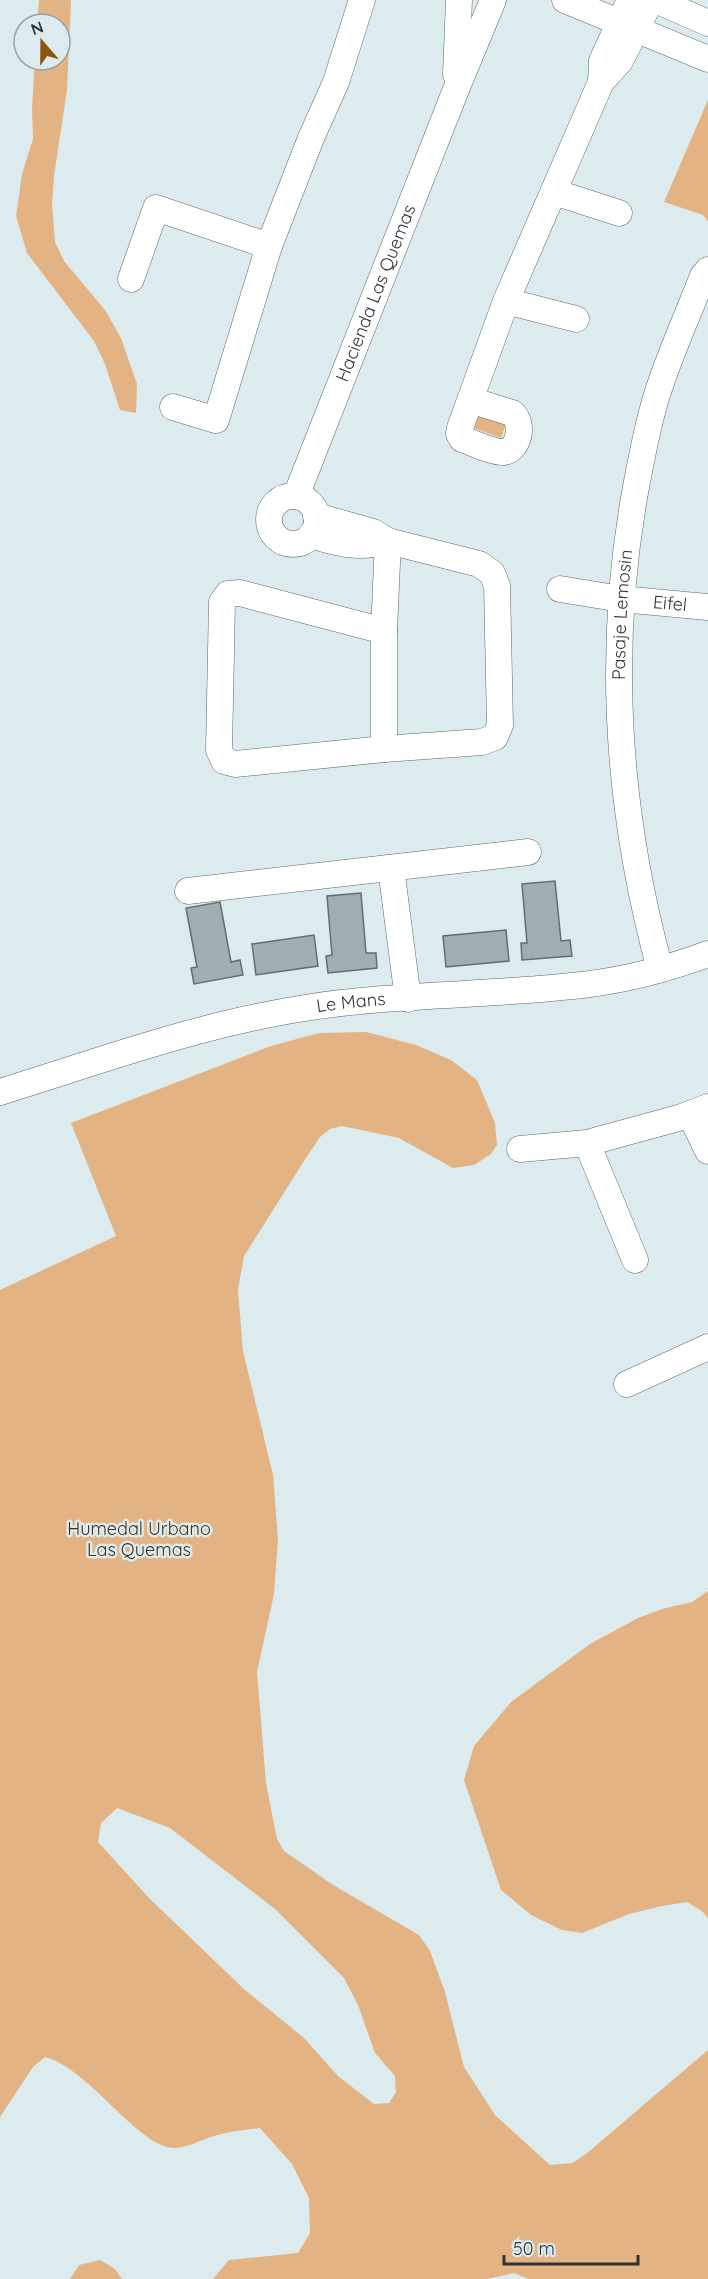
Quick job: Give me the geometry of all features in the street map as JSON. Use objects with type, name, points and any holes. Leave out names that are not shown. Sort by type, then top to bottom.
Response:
[{"type":"street","points":[[173,407],[216,420],[269,246],[311,138],[336,82],[362,0]]},
{"type":"street","points":[[455,92],[459,0]]},
{"type":"street","name":"Hacienda Las Quemas","points":[[296,496],[455,92],[494,0]]},
{"type":"street","points":[[565,0],[629,17],[708,60]]},
{"type":"street","points":[[470,400],[506,301],[601,82],[602,61],[629,17],[651,0]]},
{"type":"street","points":[[656,0],[695,12]]},
{"type":"street","points":[[554,192],[619,213]]},
{"type":"street","points":[[131,279],[156,208],[269,246]]},
{"type":"street","name":"Pasaje Lemosin","points":[[660,969],[637,874],[623,777],[618,686],[621,599],[632,510],[650,421],[662,378],[703,276],[708,270]]},
{"type":"street","points":[[506,301],[576,320]]},
{"type":"street","points":[[296,496],[306,500],[313,507],[314,526],[303,541],[294,544],[276,537],[270,528],[268,519],[277,501],[296,496]]},
{"type":"street","points":[[314,526],[345,545],[373,545],[388,541],[479,564],[492,573],[497,586],[500,725],[495,737],[482,742],[235,764],[224,761],[219,750],[222,602],[228,594],[240,593],[384,631]]},
{"type":"street","points":[[384,749],[384,631],[388,541]]},
{"type":"street","name":"Eifel","points":[[560,589],[621,599],[708,607]]},
{"type":"street","points":[[188,891],[528,852]]},
{"type":"street","points":[[391,868],[408,999]]},
{"type":"street","name":"Le Mans","points":[[0,1092],[201,1030],[304,1008],[591,984],[660,969],[708,954]]},
{"type":"street","points":[[520,1149],[587,1143],[699,1111],[708,1151]]},
{"type":"street","points":[[587,1143],[634,1260]]},
{"type":"street","points":[[627,1384],[708,1347]]},
{"type":"green space","points":[[39,0],[71,0],[70,12],[38,12]]},
{"type":"green space","points":[[34,72],[68,72],[54,176],[52,205],[55,242],[64,261],[105,310],[121,338],[137,384],[136,413],[120,410],[105,364],[94,341],[27,253],[16,216],[22,174],[33,139]]},
{"type":"green space","points":[[708,100],[708,221],[703,215],[664,202]]},
{"type":"green space","points":[[474,403],[509,415],[501,438],[466,425]]},
{"type":"green space","name":"Humedal Urbano Las Quemas","points":[[366,1032],[416,1045],[451,1060],[477,1080],[495,1123],[497,1145],[491,1154],[474,1165],[453,1168],[399,1138],[342,1126],[330,1129],[320,1137],[244,1256],[238,1290],[243,1351],[273,1475],[278,1539],[274,1594],[257,1672],[266,1783],[277,1839],[284,1851],[333,1885],[419,1935],[430,1951],[445,1992],[464,2067],[495,2115],[550,2165],[572,2163],[586,2154],[708,2050],[708,2279],[528,2279],[514,2273],[487,2279],[213,2279],[229,2260],[298,2253],[310,2233],[309,2198],[292,2164],[260,2128],[220,2134],[180,2148],[161,2145],[130,2123],[79,2076],[62,2064],[45,2057],[33,2067],[0,2117],[0,1290],[116,1236],[71,1123],[271,1046],[319,1033]],"holes":[[[117,1808],[170,1828],[275,1909],[344,1978],[358,2005],[375,2053],[395,2076],[396,2092],[389,2103],[374,2104],[338,2076],[304,2038],[245,1990],[150,1899],[98,1842],[101,1823]]]},
{"type":"green space","points":[[708,1591],[708,1918],[702,1911],[687,1902],[629,1914],[582,1933],[562,1930],[531,1915],[501,1890],[464,1780],[474,1746],[511,1702],[590,1644],[638,1618],[662,1609],[692,1602]]},
{"type":"green space","points":[[100,2260],[115,2269],[122,2279],[70,2279],[79,2265]]},
{"type":"building","points":[[555,881],[561,941],[570,940],[572,956],[522,960],[521,943],[527,943],[522,884]]},
{"type":"building","points":[[361,893],[366,953],[376,953],[377,968],[328,973],[326,956],[332,955],[327,896]]},
{"type":"building","points":[[220,902],[231,962],[240,960],[243,975],[194,984],[191,968],[197,967],[186,908]]},
{"type":"building","points":[[506,930],[509,961],[446,967],[443,936]]},
{"type":"building","points":[[314,935],[318,966],[256,975],[252,944]]}]
